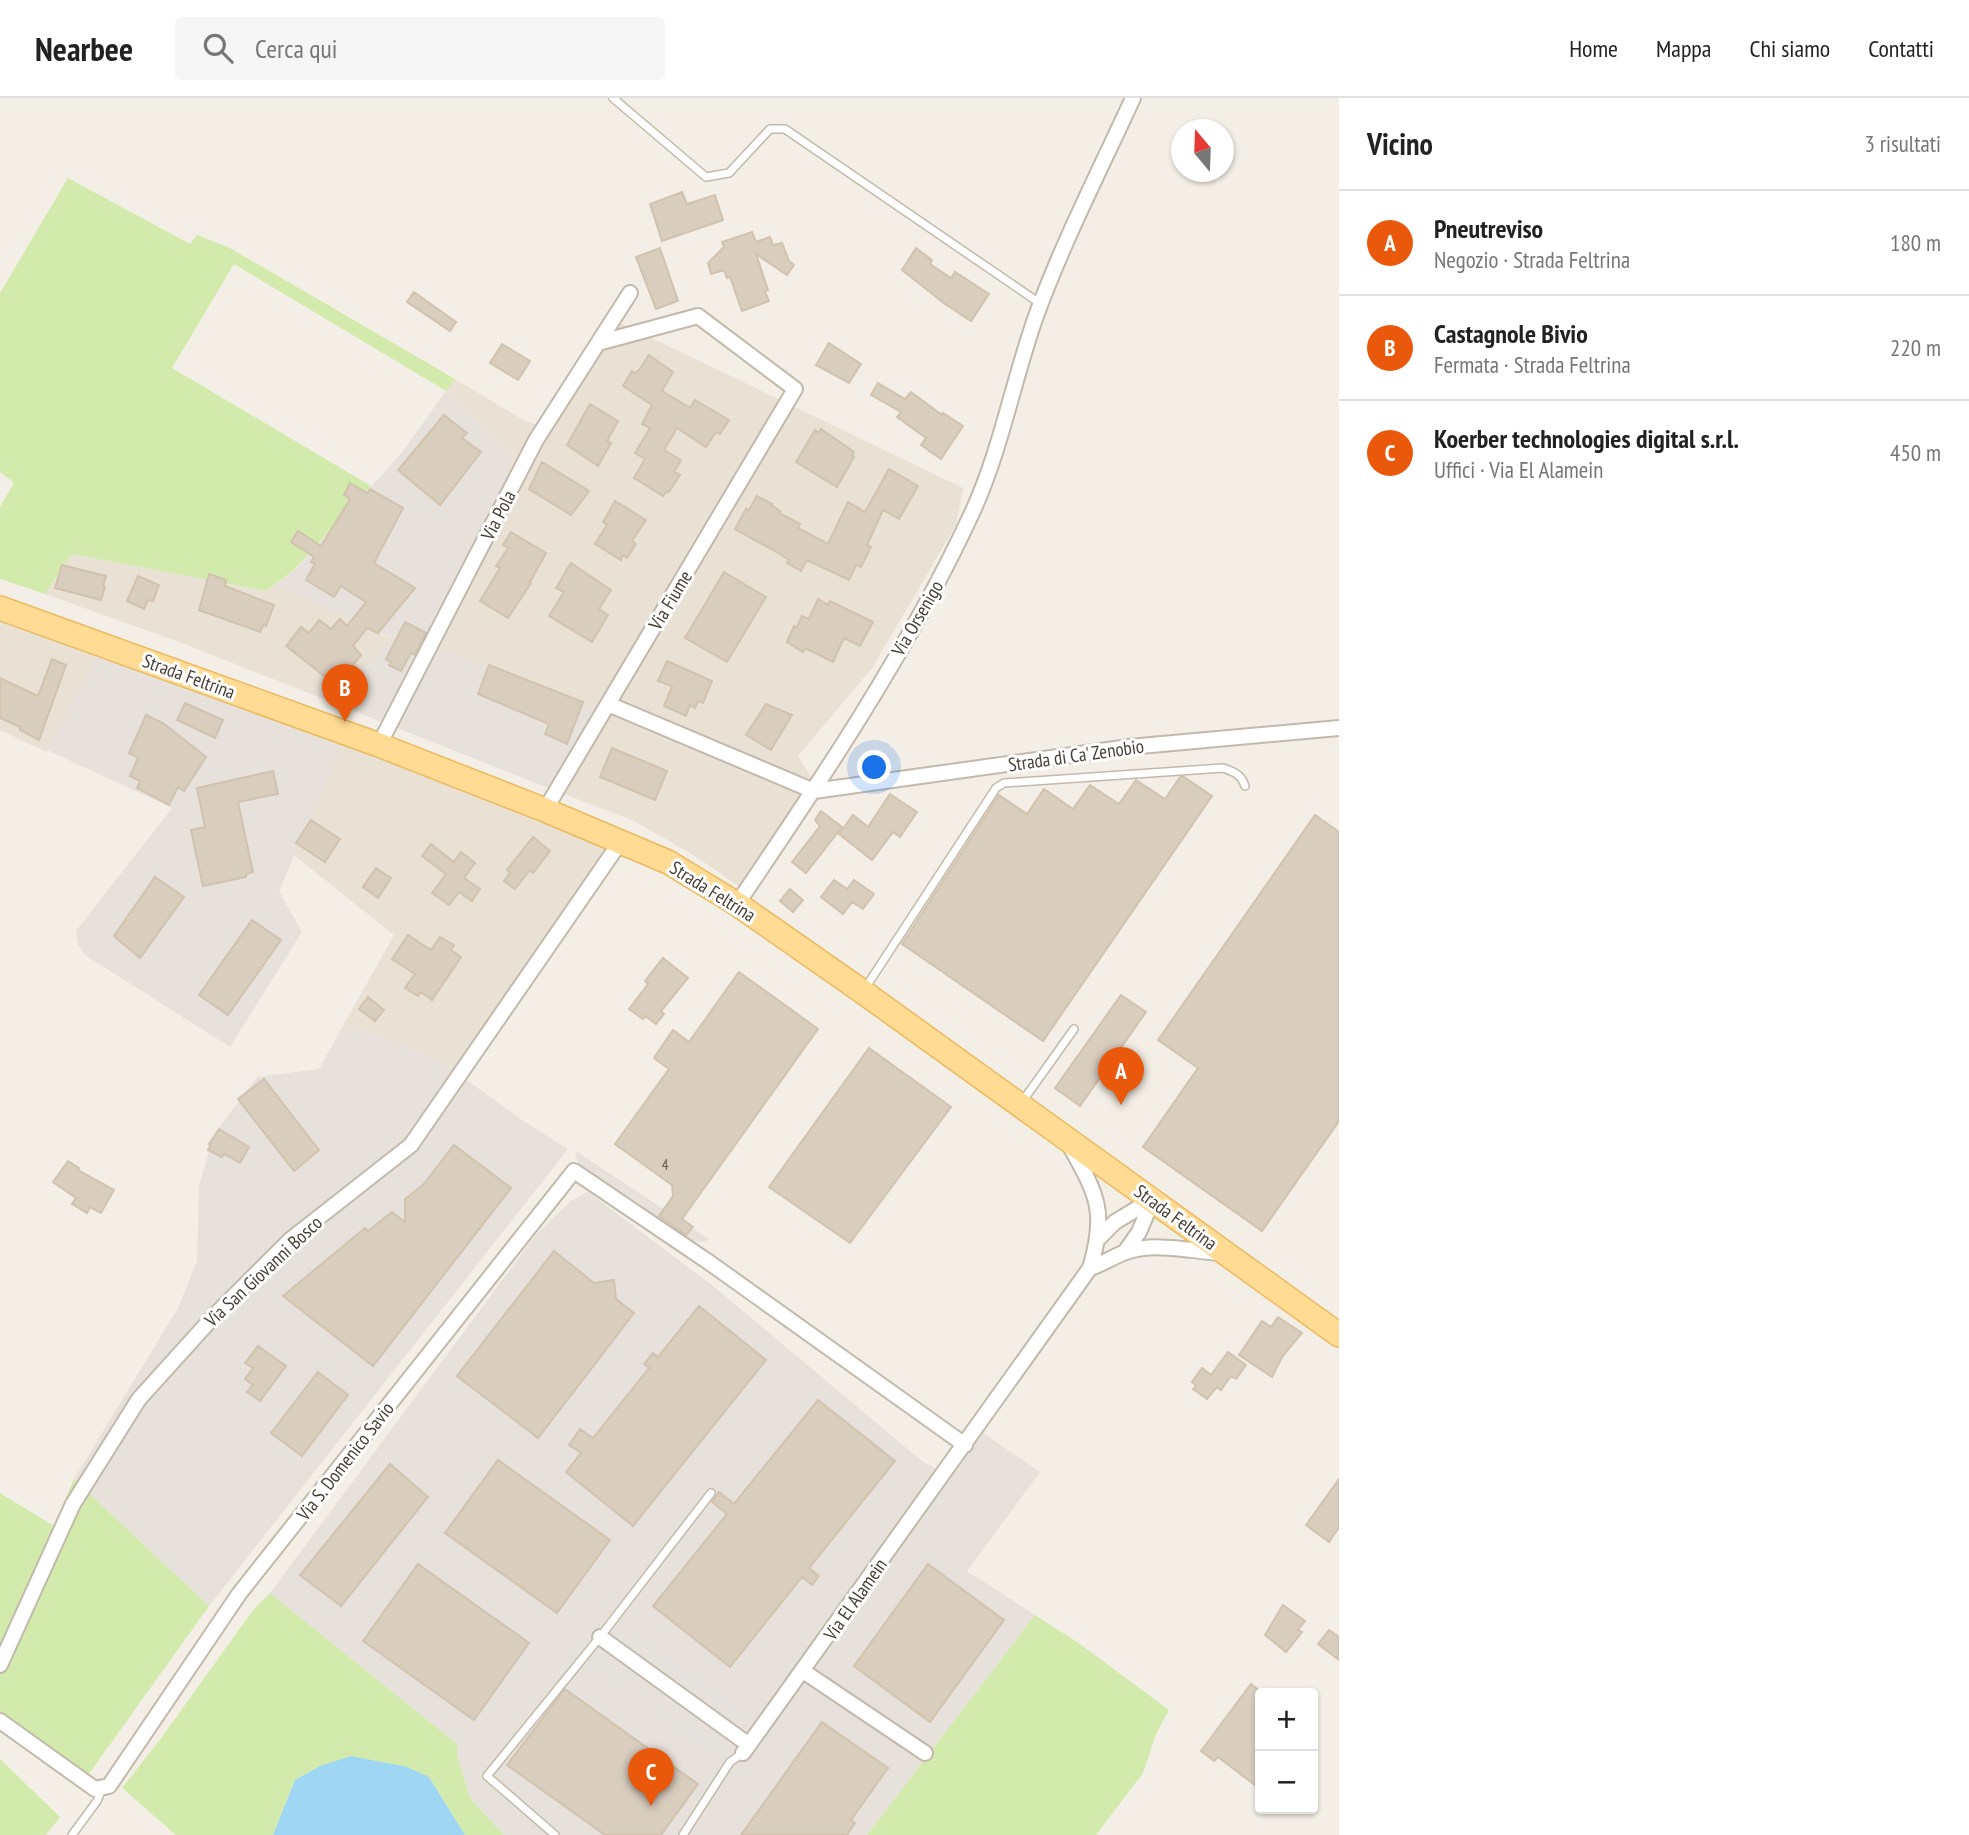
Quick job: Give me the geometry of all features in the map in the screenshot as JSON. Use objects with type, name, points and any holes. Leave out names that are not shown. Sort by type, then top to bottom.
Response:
[{"type":"main road","name":"Strada Feltrina","points":[[0,608],[379,745],[668,862],[737,904],[863,992],[1339,1335]]},
{"type":"street","name":"Via Orsenigo","points":[[737,904],[814,791],[933,595],[973,510],[1006,419],[1041,304],[1133,98]]},
{"type":"street","name":"Via Pola","points":[[379,745],[537,440],[630,293]]},
{"type":"street","name":"Via Fiume","points":[[545,810],[795,389],[698,316],[598,343]]},
{"type":"street","points":[[608,704],[814,791]]},
{"type":"street","name":"Strada di Ca' Zenobio","points":[[814,791],[1129,747],[1339,728]]},
{"type":"street","name":"Via San Giovanni Bosco","points":[[0,1665],[73,1504],[139,1399],[214,1316],[290,1240],[411,1144],[621,841]]},
{"type":"street","name":"Via El Alamein","points":[[746,1749],[1090,1268],[1099,1238],[1098,1207],[1091,1185],[1066,1139]]},
{"type":"street","name":"Via S. Domenico Savio","points":[[102,1789],[109,1786],[239,1594],[574,1171],[710,1263],[965,1445]]},
{"type":"street","points":[[1099,1238],[1115,1222],[1153,1199]]},
{"type":"street","points":[[1125,1252],[1139,1232],[1153,1199]]},
{"type":"street","points":[[1090,1268],[1125,1252],[1157,1247],[1226,1254]]},
{"type":"street","points":[[600,1637],[746,1749]]},
{"type":"street","points":[[803,1671],[925,1753]]},
{"type":"street","points":[[0,1721],[95,1789],[102,1789]]},
{"type":"lane","points":[[613,98],[706,177],[729,173],[770,129],[785,129],[1041,304]]},
{"type":"lane","points":[[863,992],[996,788],[1004,783],[1223,768],[1237,774],[1245,786]]},
{"type":"lane","points":[[1019,1105],[1074,1029]]},
{"type":"lane","points":[[555,1835],[487,1776],[600,1637],[710,1493]]},
{"type":"lane","points":[[683,1835],[730,1762],[746,1749]]},
{"type":"lane","points":[[72,1835],[97,1801],[102,1789]]},
{"type":"shaded area","points":[[606,316],[963,488],[956,525],[872,668],[798,756],[815,783],[740,887],[690,853],[632,820],[561,793],[437,648],[514,457],[446,391],[455,379],[525,421],[538,425],[556,409]]},
{"type":"shaded area","points":[[446,391],[514,457],[438,648],[598,714],[561,793],[334,703],[391,638],[277,583],[295,570],[400,455]]},
{"type":"shaded area","points":[[70,554],[266,591],[277,583],[391,639],[334,703],[182,643],[45,594]]},
{"type":"shaded area","points":[[0,614],[102,649],[46,752],[0,730]]},
{"type":"shaded area","points":[[102,649],[343,743],[279,891],[302,932],[230,1047],[85,955],[78,944],[76,931],[172,808],[47,750]]},
{"type":"shaded area","points":[[343,743],[610,847],[454,1068],[344,1024],[394,935],[294,855]]},
{"type":"shaded area","points":[[344,1024],[454,1068],[453,1070],[522,1120],[568,1149],[209,1606],[74,1479],[178,1308],[197,1261],[199,1186],[214,1134],[257,1077],[319,1069]]},
{"type":"shaded area","points":[[577,1152],[709,1239],[704,1242],[690,1241],[677,1236],[639,1203],[583,1171],[575,1155]]},
{"type":"shaded area","points":[[588,1192],[713,1286],[922,1461],[951,1478],[983,1433],[1040,1472],[967,1571],[1035,1615],[867,1835],[504,1835],[470,1798],[457,1755],[457,1744],[270,1593],[535,1236],[571,1201]]},
{"type":"shaded area","points":[[636,1634],[751,1716],[745,1723],[629,1642]]},
{"type":"shaded area","points":[[576,1645],[724,1749],[719,1759],[571,1653]]},
{"type":"green space","points":[[68,178],[190,244],[197,235],[230,248],[455,379],[446,391],[234,264],[172,368],[371,486],[294,570],[266,591],[71,554],[45,594],[0,579],[0,507],[14,483],[0,472],[0,293]]},
{"type":"green space","points":[[74,1479],[209,1606],[86,1778],[0,1711],[0,1493],[54,1526]]},
{"type":"green space","points":[[270,1593],[457,1744],[457,1755],[470,1798],[504,1835],[465,1835],[429,1777],[295,1780],[273,1835],[176,1835],[122,1788],[253,1610]]},
{"type":"green space","points":[[1035,1615],[1080,1644],[1169,1710],[1156,1734],[1143,1773],[1096,1835],[867,1835]]},
{"type":"green space","points":[[0,1759],[60,1817],[46,1835],[0,1835]]},
{"type":"water","points":[[351,1756],[407,1767],[429,1777],[465,1835],[273,1835],[295,1780],[320,1766]]},
{"type":"building","points":[[682,192],[687,204],[715,195],[723,220],[662,241],[650,204]]},
{"type":"building","points":[[752,232],[756,242],[770,237],[773,245],[782,243],[789,261],[794,265],[787,275],[756,254],[769,301],[742,311],[730,277],[727,278],[724,270],[711,274],[708,263],[724,247],[722,242]]},
{"type":"building","points":[[660,248],[678,301],[656,309],[636,257]]},
{"type":"building","points":[[916,248],[932,260],[930,264],[951,278],[955,272],[989,294],[971,321],[902,270]]},
{"type":"building","points":[[414,292],[456,322],[450,331],[407,302]]},
{"type":"building","points":[[829,343],[861,364],[849,383],[816,365]]},
{"type":"building","points":[[502,344],[530,361],[518,380],[490,363]]},
{"type":"building","points":[[649,355],[673,372],[662,391],[690,408],[695,400],[729,420],[720,434],[716,432],[706,447],[677,428],[664,450],[681,460],[674,472],[680,475],[669,492],[663,496],[634,478],[645,459],[635,453],[650,428],[642,424],[652,405],[623,386],[632,371],[635,373],[640,369]]},
{"type":"building","points":[[878,383],[905,399],[911,392],[942,415],[943,413],[963,426],[941,459],[921,445],[926,438],[897,417],[901,412],[871,395]]},
{"type":"building","points":[[590,404],[618,421],[607,441],[611,443],[598,466],[567,445]]},
{"type":"building","points":[[444,415],[467,433],[462,438],[481,452],[440,505],[398,470]]},
{"type":"building","points":[[821,429],[854,452],[854,457],[837,487],[796,462],[815,430],[819,433]]},
{"type":"building","points":[[542,462],[589,491],[571,515],[529,489]]},
{"type":"building","points":[[889,469],[918,486],[899,519],[883,510],[867,545],[871,547],[861,567],[856,565],[849,580],[807,560],[801,571],[787,563],[789,560],[780,554],[735,529],[757,496],[772,504],[779,513],[800,524],[798,528],[828,544],[848,502],[865,512]]},
{"type":"building","points":[[350,483],[367,493],[370,489],[403,508],[374,563],[415,588],[378,633],[367,628],[353,646],[361,655],[353,665],[357,668],[348,677],[345,675],[337,686],[286,646],[301,627],[309,633],[319,620],[331,629],[340,619],[347,626],[366,602],[341,586],[334,597],[306,580],[315,564],[311,562],[314,557],[291,542],[298,531],[321,546],[350,499],[344,495]]},
{"type":"building","points":[[615,501],[646,520],[632,541],[636,544],[627,558],[623,555],[621,560],[595,544],[607,525],[603,522]]},
{"type":"building","points":[[511,532],[546,553],[531,583],[508,618],[480,601],[500,568],[496,566],[508,548],[503,545]]},
{"type":"building","points":[[571,563],[611,590],[599,609],[608,615],[592,642],[549,616],[564,592],[556,588]]},
{"type":"building","points":[[62,565],[106,576],[101,600],[55,588]]},
{"type":"building","points":[[724,572],[766,597],[727,662],[685,638]]},
{"type":"building","points":[[209,574],[226,580],[225,586],[274,605],[266,626],[264,624],[260,632],[199,610]]},
{"type":"building","points":[[138,576],[159,585],[153,601],[148,600],[144,609],[127,601]]},
{"type":"building","points":[[818,599],[828,605],[830,601],[873,622],[860,646],[844,638],[833,662],[805,648],[803,652],[787,642],[802,616],[809,619]]},
{"type":"building","points":[[405,622],[426,633],[415,655],[411,653],[401,671],[389,665],[391,662],[386,659]]},
{"type":"building","points":[[52,659],[66,665],[39,740],[0,718],[0,678],[38,696]]},
{"type":"building","points":[[667,661],[712,681],[703,703],[698,701],[695,708],[690,705],[686,716],[664,706],[672,686],[658,681]]},
{"type":"building","points":[[489,665],[583,702],[567,744],[545,734],[549,724],[478,694]]},
{"type":"building","points":[[185,703],[223,720],[215,738],[177,720]]},
{"type":"building","points":[[766,704],[792,715],[771,750],[746,735]]},
{"type":"building","points":[[146,715],[163,723],[206,757],[184,791],[178,787],[169,805],[137,788],[140,781],[130,776],[138,758],[129,753]]},
{"type":"building","points":[[612,748],[667,771],[655,800],[600,777]]},
{"type":"building","points":[[273,771],[278,794],[238,802],[253,872],[246,874],[246,877],[203,886],[191,830],[205,827],[197,788]]},
{"type":"building","points":[[1180,777],[1212,796],[1043,1041],[902,944],[999,795],[1027,814],[1044,789],[1073,809],[1090,785],[1119,804],[1136,780],[1165,799]]},
{"type":"building","points":[[890,794],[917,812],[900,837],[893,832],[872,860],[839,834],[853,815],[868,827]]},
{"type":"building","points":[[821,811],[842,827],[806,873],[792,862],[820,826],[815,820]]},
{"type":"building","points":[[1315,815],[1339,832],[1339,1121],[1262,1231],[1143,1147],[1198,1068],[1158,1040]]},
{"type":"building","points":[[311,820],[340,839],[325,862],[296,843]]},
{"type":"building","points":[[533,837],[550,851],[533,873],[530,870],[515,889],[504,881],[510,873],[507,870]]},
{"type":"building","points":[[431,844],[454,862],[461,852],[475,863],[464,878],[480,889],[472,901],[459,892],[449,905],[432,893],[446,874],[422,856]]},
{"type":"building","points":[[376,868],[391,878],[378,898],[363,887]]},
{"type":"building","points":[[155,877],[184,897],[140,958],[114,936]]},
{"type":"building","points":[[834,880],[847,889],[854,880],[874,894],[863,909],[852,902],[843,914],[821,897]]},
{"type":"building","points":[[790,889],[803,900],[793,912],[780,901]]},
{"type":"building","points":[[252,920],[281,940],[228,1015],[199,995]]},
{"type":"building","points":[[408,935],[431,950],[440,937],[454,945],[451,950],[461,957],[432,1000],[421,992],[418,996],[405,988],[415,974],[392,959]]},
{"type":"building","points":[[663,958],[688,978],[661,1011],[664,1014],[656,1024],[629,1009],[648,984],[645,981]]},
{"type":"building","points":[[739,972],[818,1029],[682,1219],[693,1227],[686,1235],[659,1216],[673,1196],[672,1185],[615,1144],[669,1069],[654,1058],[673,1030],[689,1042]]},
{"type":"building","points":[[1121,995],[1146,1012],[1080,1106],[1055,1088]]},
{"type":"building","points":[[368,997],[384,1010],[375,1021],[359,1009]]},
{"type":"building","points":[[869,1048],[951,1107],[850,1243],[769,1187]]},
{"type":"building","points":[[264,1079],[319,1150],[294,1171],[238,1099]]},
{"type":"building","points":[[219,1129],[249,1147],[240,1163],[224,1154],[222,1157],[208,1150]]},
{"type":"building","points":[[454,1145],[511,1188],[373,1366],[283,1296],[365,1228],[368,1231],[392,1212],[405,1222],[405,1199],[423,1185]]},
{"type":"building","points":[[68,1161],[79,1168],[78,1170],[114,1190],[101,1213],[90,1207],[87,1213],[72,1204],[76,1198],[53,1182]]},
{"type":"building","points":[[554,1251],[594,1283],[614,1280],[616,1299],[634,1313],[538,1438],[457,1376]]},
{"type":"building","points":[[699,1306],[766,1360],[633,1526],[566,1472],[581,1453],[569,1445],[580,1429],[593,1438],[649,1368],[644,1364],[653,1353],[658,1357]]},
{"type":"building","points":[[1278,1317],[1302,1333],[1282,1357],[1272,1377],[1239,1355],[1262,1321],[1271,1327]]},
{"type":"building","points":[[258,1346],[286,1366],[260,1401],[247,1392],[253,1385],[245,1379],[253,1368],[245,1363]]},
{"type":"building","points":[[1228,1352],[1246,1365],[1236,1379],[1231,1376],[1221,1390],[1217,1387],[1207,1399],[1193,1389],[1196,1386],[1192,1382],[1202,1368],[1211,1375]]},
{"type":"building","points":[[318,1372],[348,1395],[302,1456],[271,1433]]},
{"type":"building","points":[[818,1400],[895,1461],[809,1568],[819,1576],[812,1585],[802,1577],[730,1667],[653,1606],[727,1514],[712,1502],[719,1492],[734,1504]]},
{"type":"building","points":[[498,1460],[610,1540],[557,1613],[445,1533]]},
{"type":"building","points":[[390,1464],[428,1497],[341,1606],[300,1575]]},
{"type":"building","points":[[1339,1479],[1339,1527],[1329,1542],[1306,1525]]},
{"type":"building","points":[[418,1564],[529,1643],[474,1720],[363,1641]]},
{"type":"building","points":[[928,1564],[1004,1620],[930,1722],[854,1666]]},
{"type":"building","points":[[1283,1605],[1305,1621],[1298,1630],[1302,1632],[1286,1652],[1265,1635]]},
{"type":"building","points":[[1329,1630],[1339,1637],[1339,1660],[1318,1644]]},
{"type":"building","points":[[1251,1684],[1256,1688],[1255,1785],[1218,1757],[1214,1761],[1201,1751]]},
{"type":"building","points":[[565,1689],[698,1784],[661,1835],[605,1835],[507,1765]]},
{"type":"building","points":[[822,1722],[888,1768],[851,1820],[855,1823],[847,1835],[741,1835]]},
{"type":"place","name":"Castagnole Bivio","points":[[345,722]]},
{"type":"place","name":"Pneutreviso","points":[[1121,1105]]},
{"type":"place","name":"Koerber technologies digital s.r.l.","points":[[651,1806]]}]
